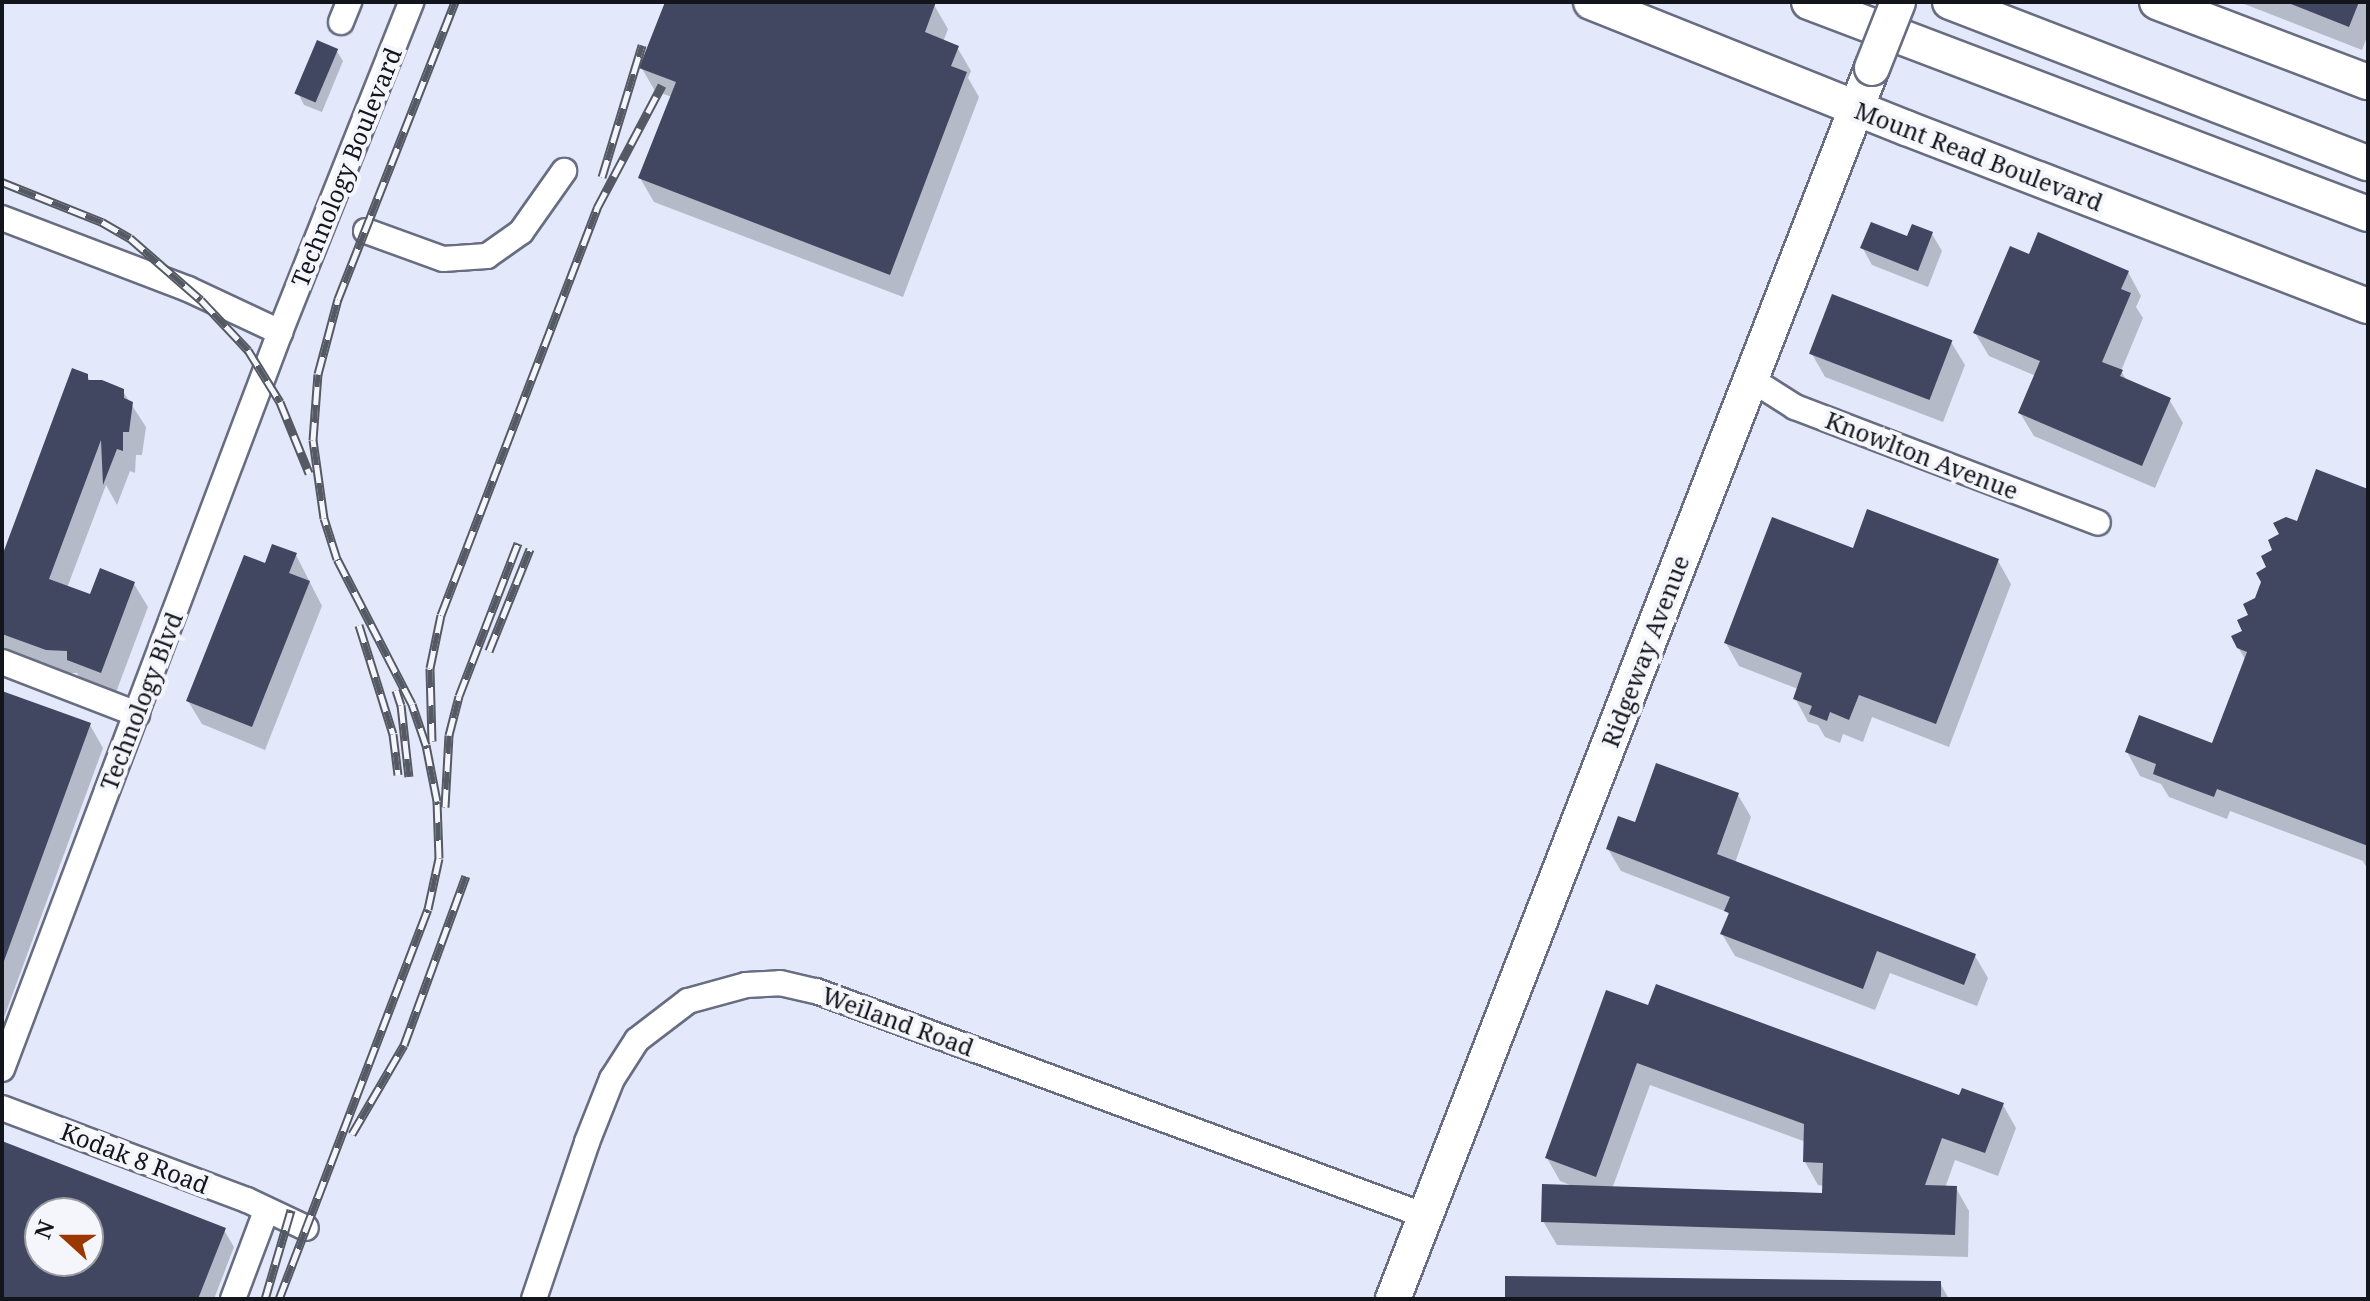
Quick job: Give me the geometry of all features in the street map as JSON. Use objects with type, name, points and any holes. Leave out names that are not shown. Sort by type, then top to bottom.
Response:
[{"type":"main road","name":"Mount Read Boulevard","points":[[1591,2],[2368,306]]},
{"type":"main road","points":[[1809,2],[2368,214]]},
{"type":"main road","name":"Ridgeway Avenue","points":[[1393,1299],[1898,2]]},
{"type":"main road","points":[[1950,2],[2368,163]]},
{"type":"main road","points":[[2157,2],[2368,82]]},
{"type":"street","name":"Technology Boulevard","points":[[280,332],[411,2]]},
{"type":"street","points":[[366,231],[443,259],[487,256],[521,232],[564,171]]},
{"type":"street","points":[[2,218],[188,289],[280,332]]},
{"type":"street","name":"Technology Blvd","points":[[2,1069],[280,332]]},
{"type":"street","name":"Knowlton Avenue","points":[[1751,379],[1795,407],[2098,523]]},
{"type":"street","points":[[2,662],[137,714]]},
{"type":"street","name":"Weiland Road","points":[[534,1299],[587,1142],[612,1079],[637,1040],[688,1001],[746,985],[780,983],[816,991],[1426,1216]]},
{"type":"street","name":"Kodak 8 Road","points":[[2,1108],[247,1200],[306,1228]]},
{"type":"street","points":[[233,1299],[266,1211]]},
{"type":"building","points":[[665,2],[936,2],[925,32],[959,46],[951,66],[967,72],[890,275],[638,178],[676,82],[639,68]]},
{"type":"building","points":[[2286,2],[2359,2],[2349,27]]},
{"type":"building","points":[[317,40],[338,49],[316,102],[294,93]]},
{"type":"building","points":[[1871,222],[1907,236],[1912,224],[1933,232],[1918,271],[1860,248]]},
{"type":"building","points":[[2038,232],[2129,271],[2121,289],[2131,293],[2102,362],[2123,370],[2120,376],[2171,398],[2142,466],[2018,413],[2040,361],[1973,333],[2010,246],[2029,254]]},
{"type":"building","points":[[1832,294],[1952,340],[1929,400],[1809,354]]},
{"type":"building","points":[[72,368],[88,374],[88,380],[102,380],[124,389],[124,398],[133,402],[129,432],[123,432],[123,451],[117,449],[103,485],[101,440],[49,579],[90,594],[100,568],[135,582],[101,673],[67,660],[67,651],[46,650],[2,634],[2,556]]},
{"type":"building","points":[[2316,469],[2368,489],[2368,846],[2217,789],[2214,797],[2153,774],[2156,764],[2125,752],[2139,715],[2212,743],[2247,652],[2237,648],[2231,636],[2242,631],[2237,620],[2248,615],[2243,604],[2255,598],[2261,582],[2256,573],[2266,567],[2261,556],[2272,550],[2268,540],[2279,534],[2273,523],[2286,517],[2297,521]]},
{"type":"building","points":[[1867,509],[1999,559],[1936,724],[1859,695],[1849,720],[1830,712],[1827,721],[1809,714],[1812,706],[1793,699],[1802,673],[1724,643],[1772,517],[1853,548]]},
{"type":"building","points":[[272,544],[297,553],[289,573],[310,581],[252,727],[186,701],[244,555],[265,563]]},
{"type":"building","points":[[2,691],[91,723],[4,961],[2,960]]},
{"type":"building","points":[[1656,763],[1739,793],[1717,854],[1976,954],[1964,985],[1877,951],[1863,989],[1720,934],[1729,913],[1724,911],[1730,897],[1606,849],[1618,816],[1635,822]]},
{"type":"building","points":[[1656,984],[1959,1095],[1962,1088],[2004,1103],[1985,1153],[1942,1138],[1925,1185],[1957,1186],[1955,1235],[1541,1222],[1542,1184],[1822,1193],[1823,1163],[1803,1162],[1804,1124],[1637,1063],[1596,1177],[1545,1158],[1606,990],[1648,1005]]},
{"type":"building","points":[[2,1141],[226,1228],[198,1299],[2,1299]]},
{"type":"building","points":[[1505,1276],[1941,1281],[1941,1299],[1505,1299]]},
{"type":"railway","points":[[279,1299],[428,909],[439,858],[437,801],[426,745],[412,704],[337,559],[324,518],[313,440],[318,374],[338,299],[455,2]]},
{"type":"railway","points":[[602,177],[642,45]]},
{"type":"railway","points":[[432,741],[430,668],[441,615],[597,208],[662,85]]},
{"type":"railway","points":[[2,182],[102,222],[130,238],[201,300],[248,350],[280,402],[309,473]]},
{"type":"railway","points":[[445,807],[449,735],[459,696],[518,543]]},
{"type":"railway","points":[[489,651],[530,549]]},
{"type":"railway","points":[[359,625],[393,734],[398,775]]},
{"type":"railway","points":[[396,690],[401,705],[409,777]]},
{"type":"railway","points":[[352,1134],[404,1045],[466,876]]},
{"type":"railway","points":[[265,1299],[291,1210]]}]
